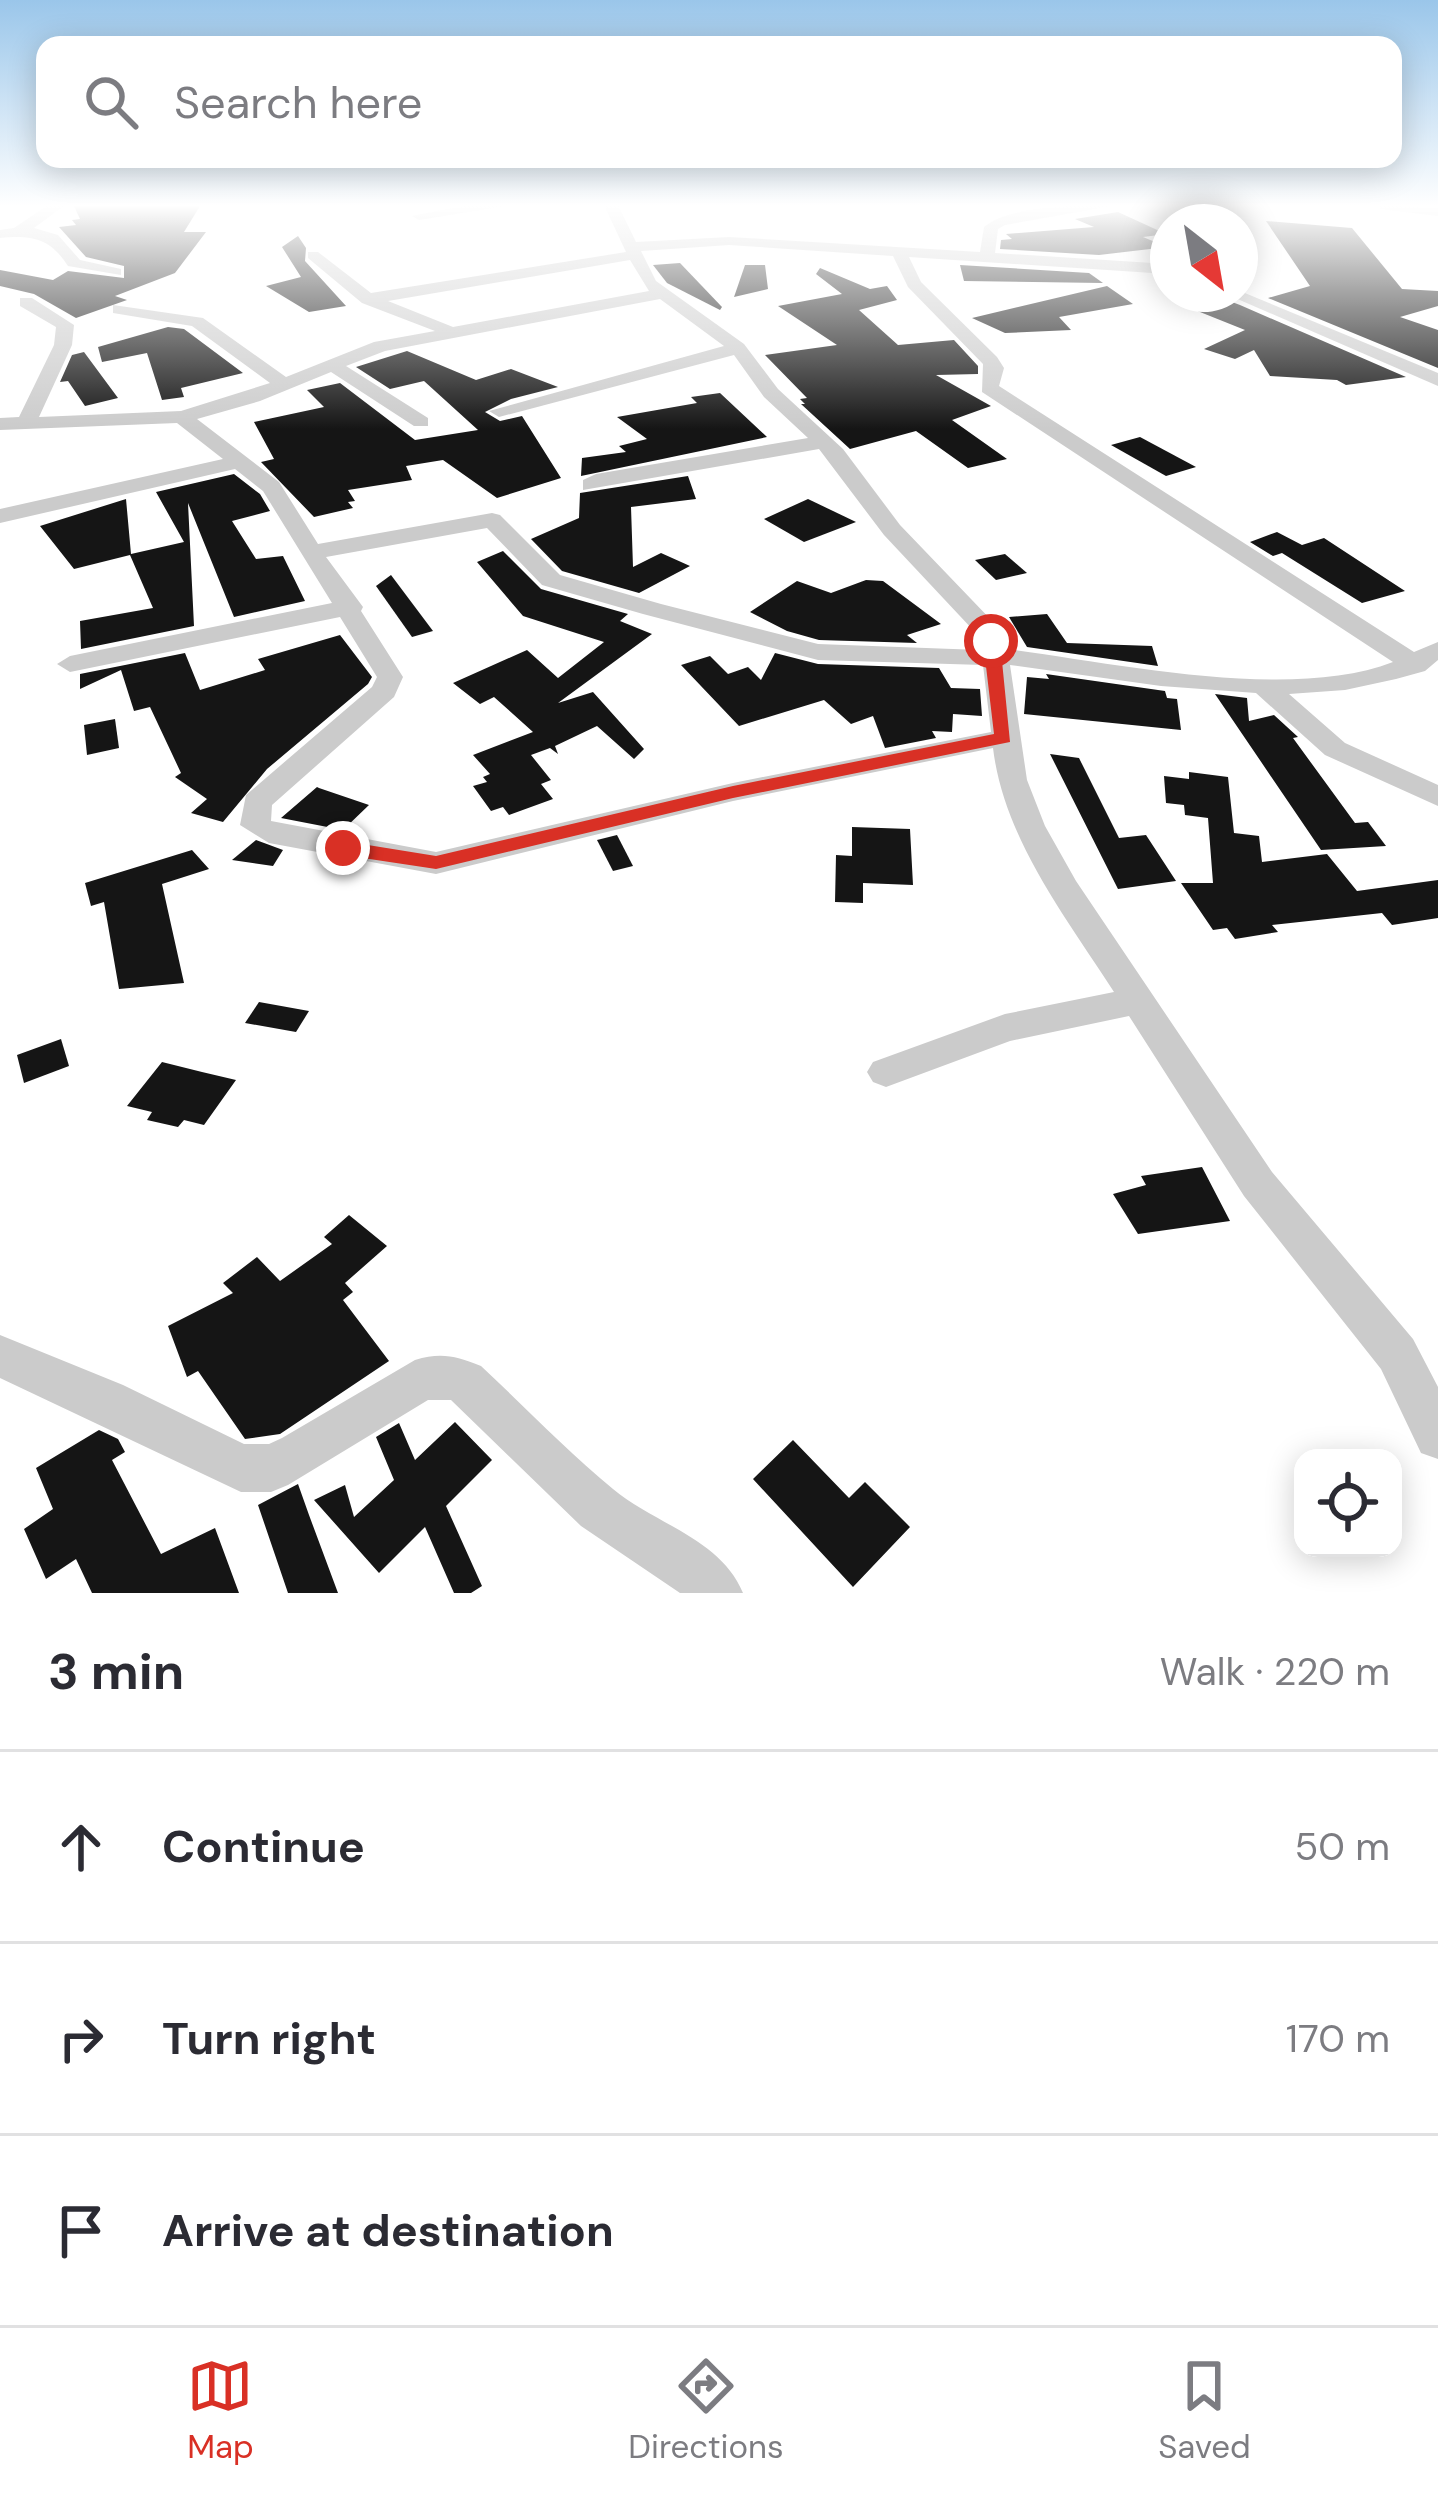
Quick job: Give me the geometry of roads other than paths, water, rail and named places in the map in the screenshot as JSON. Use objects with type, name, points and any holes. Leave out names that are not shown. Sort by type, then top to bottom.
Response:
[{"type":"street","points":[[343,279],[368,299],[450,330]]},
{"type":"street","points":[[380,346],[414,319],[535,279]]},
{"type":"street","points":[[647,279],[738,348],[771,394],[822,442],[903,542],[976,617],[995,657],[1003,738],[1030,826],[1170,1054],[1258,1184],[1397,1354],[1438,1436]]},
{"type":"street","points":[[912,279],[991,361],[995,368],[989,388],[1427,657]]},
{"type":"street","points":[[0,424],[182,417],[285,385],[380,346],[662,294]]},
{"type":"street","points":[[368,299],[462,300]]},
{"type":"street","points":[[450,330],[462,300]]},
{"type":"street","points":[[26,302],[49,311],[65,326],[63,345],[26,423]]},
{"type":"street","points":[[1258,304],[1438,380]]},
{"type":"street","points":[[119,309],[197,322],[285,385]]},
{"type":"street","points":[[499,411],[738,348]]},
{"type":"street","points":[[332,365],[421,422]]},
{"type":"street","points":[[182,417],[271,487],[351,607],[390,683],[256,802],[255,825],[269,833],[436,862],[733,792],[1003,738]]},
{"type":"street","points":[[591,485],[822,442]]},
{"type":"street","points":[[0,516],[238,462]]},
{"type":"street","points":[[314,552],[492,520],[551,580],[818,652],[995,657],[1262,684],[1335,684],[1383,678],[1427,657]]},
{"type":"street","points":[[70,664],[351,607]]},
{"type":"street","points":[[1262,684],[1335,749],[1438,797]]},
{"type":"street","points":[[886,1072],[1005,1028],[1141,1000]]},
{"type":"street","points":[[0,1356],[107,1401],[241,1468],[271,1468],[415,1382],[439,1374],[465,1382],[598,1509],[691,1568],[717,1593]]}]
